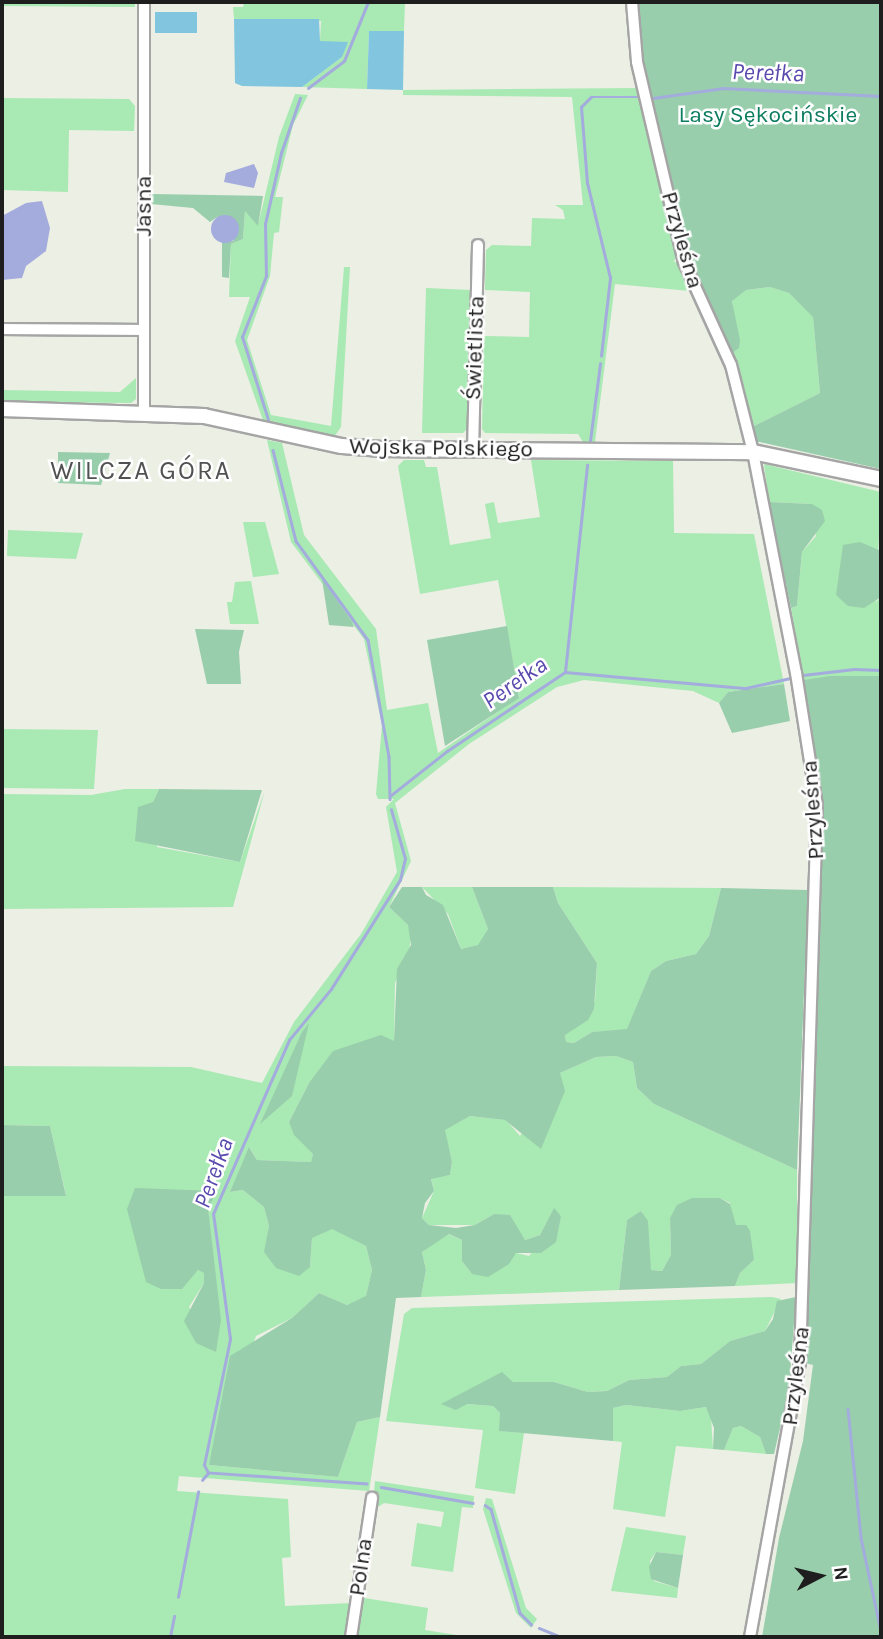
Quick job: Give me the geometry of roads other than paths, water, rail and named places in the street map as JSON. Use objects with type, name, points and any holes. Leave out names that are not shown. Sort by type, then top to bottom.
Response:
[{"type":"street","name":"Jasna","points":[[144,2],[144,411]]},
{"type":"street","name":"Przyleśna","points":[[632,2],[638,62],[684,262],[731,365],[753,452],[815,787],[818,853],[800,1362],[750,1637]]},
{"type":"street","name":"Świetlista","points":[[472,451],[478,245]]},
{"type":"street","points":[[2,329],[144,330]]},
{"type":"street","name":"Wojska Polskiego","points":[[2,409],[144,411],[204,416],[342,446],[472,451],[753,452],[881,479]]},
{"type":"street","name":"Polna","points":[[351,1637],[372,1498]]},
{"type":"waterway","points":[[308,88],[344,61],[368,2]]},
{"type":"waterway","name":"Perełka","points":[[653,98],[723,88],[881,96]]},
{"type":"waterway","name":"Perełka","points":[[601,356],[610,278],[587,183],[581,107],[591,97],[639,97]]},
{"type":"waterway","points":[[269,423],[242,337],[266,276],[265,224],[281,153],[300,98]]},
{"type":"waterway","name":"Perełka","points":[[590,441],[600,364]]},
{"type":"waterway","points":[[273,450],[296,541],[368,640],[389,757],[390,799]]},
{"type":"waterway","name":"Perełka","points":[[390,796],[447,751],[565,672],[587,465]]},
{"type":"waterway","points":[[803,675],[854,669],[881,670]]},
{"type":"waterway","points":[[565,672],[746,688],[790,678]]},
{"type":"waterway","name":"Perełka","points":[[367,1484],[208,1473],[204,1465],[230,1339],[213,1214],[289,1040],[331,989],[400,880],[405,859],[391,810]]},
{"type":"waterway","points":[[848,1409],[861,1538],[881,1631]]},
{"type":"waterway","points":[[202,1480],[208,1473]]},
{"type":"waterway","name":"Perełka","points":[[381,1487],[473,1503]]},
{"type":"waterway","points":[[178,1597],[198,1492]]},
{"type":"waterway","name":"Perełka","points":[[485,1505],[491,1509],[520,1613],[531,1624]]},
{"type":"waterway","points":[[170,1637],[174,1616]]},
{"type":"waterway","name":"Perełka","points":[[539,1628],[561,1637]]},
{"type":"district","name":"WILCZA GÓRA","points":[[141,471]]},
{"type":"park label","name":"Lasy Sękocińskie","points":[[768,115]]}]
